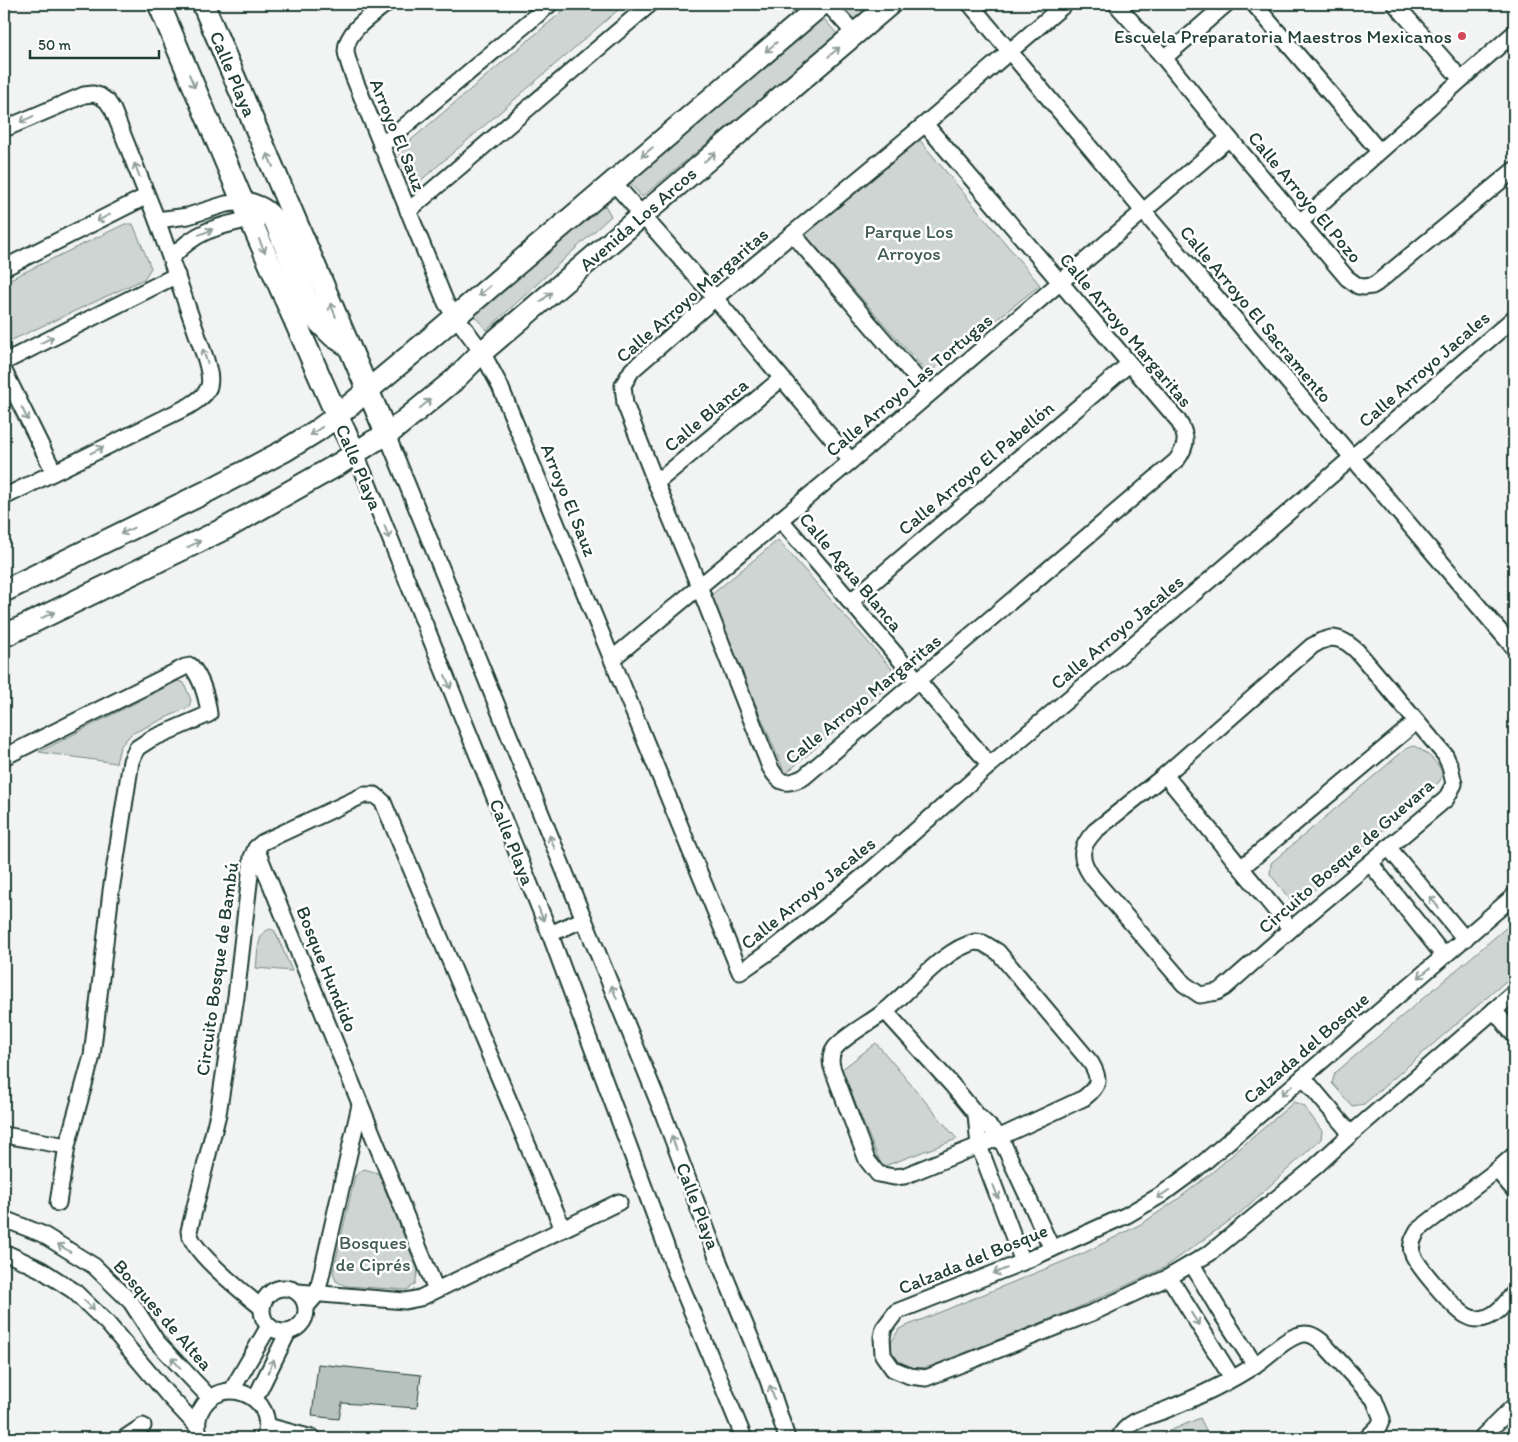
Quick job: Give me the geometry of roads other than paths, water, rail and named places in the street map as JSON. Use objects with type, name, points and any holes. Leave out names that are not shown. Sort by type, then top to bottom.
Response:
[{"type":"street","name":"Calle Playa","points":[[159,4],[337,416],[356,454],[550,934],[676,1273],[744,1438]]},
{"type":"street","name":"Calle Playa","points":[[203,4],[347,346],[369,390],[664,1116],[717,1257],[768,1380],[787,1438]]},
{"type":"street","name":"Arroyo El Sauz","points":[[386,4],[359,26],[347,43],[346,52],[354,78],[446,303],[482,352],[500,386],[740,972]]},
{"type":"street","points":[[381,146],[550,4]]},
{"type":"street","points":[[408,210],[650,4]]},
{"type":"street","points":[[4,591],[197,496],[284,451],[318,430],[369,390],[822,4]]},
{"type":"street","points":[[828,4],[854,34]]},
{"type":"street","name":"Avenida Los Arcos","points":[[4,636],[226,528],[387,435],[453,381],[482,352],[890,4]]},
{"type":"street","name":"Calle Arroyo El Sacramento","points":[[970,4],[1514,648]]},
{"type":"street","name":"Calle Arroyo Margaritas","points":[[925,124],[1182,426],[1186,442],[1181,455],[1176,461],[804,777],[796,782],[788,783],[781,781],[770,766],[625,404],[623,385],[632,370],[715,298],[925,124],[1065,4]]},
{"type":"street","name":"Calle Arroyo El Pozo","points":[[1116,4],[1164,58],[1347,278],[1358,286],[1372,286],[1514,170]]},
{"type":"street","points":[[1164,58],[1226,4]]},
{"type":"street","points":[[1254,4],[1379,151]]},
{"type":"street","points":[[1395,4],[1461,79]]},
{"type":"street","points":[[1300,222],[1514,33]]},
{"type":"street","points":[[4,129],[84,95],[93,94],[107,101],[113,110],[158,220],[206,360],[211,381],[202,398],[189,406],[4,497]]},
{"type":"street","name":"Calle Arroyo Las Tortugas","points":[[612,659],[851,461],[1229,138]]},
{"type":"street","points":[[614,180],[621,191],[715,298],[851,461]]},
{"type":"street","points":[[4,268],[147,196]]},
{"type":"street","points":[[158,220],[188,216],[226,204],[247,210]]},
{"type":"street","points":[[171,258],[187,242],[207,230],[247,210],[264,208],[271,214],[276,223],[305,296],[317,320],[333,336],[347,346]]},
{"type":"street","points":[[793,234],[929,393]]},
{"type":"street","points":[[4,362],[176,275]]},
{"type":"street","name":"Calle Arroyo Jacales","points":[[740,972],[776,947],[871,870],[990,765],[1514,318]]},
{"type":"street","name":"Calle Arroyo El Pabellón","points":[[850,602],[1129,364]]},
{"type":"street","points":[[4,371],[54,472]]},
{"type":"street","name":"Calle Blanca","points":[[656,483],[782,379]]},
{"type":"street","name":"Calle Agua Blanca","points":[[780,519],[990,765]]},
{"type":"street","name":"Circuito Bosque de Guevara","points":[[1338,638],[1348,643],[1357,651],[1445,755],[1450,766],[1454,784],[1446,799],[1224,988],[1217,992],[1200,995],[1184,984],[1092,877],[1083,862],[1082,854],[1088,838],[1165,776],[1312,646],[1321,641],[1338,638]]},
{"type":"street","points":[[4,757],[185,667],[191,666],[196,672],[208,701],[209,714],[151,739],[137,748],[131,761],[111,891],[92,1056],[67,1146],[58,1203]]},
{"type":"street","points":[[1241,868],[1416,722]]},
{"type":"street","points":[[1165,776],[1291,929]]},
{"type":"street","name":"Circuito Bosque de Bambú","points":[[262,1308],[206,1258],[191,1242],[189,1231],[218,1114],[236,997],[252,857],[256,848],[262,842],[364,795],[375,795],[383,802],[563,1229]]},
{"type":"street","points":[[1388,847],[1465,939]]},
{"type":"street","name":"Bosque Hundido","points":[[256,848],[436,1290]]},
{"type":"street","points":[[1370,863],[1444,956]]},
{"type":"street","name":"Calzada del Bosque","points":[[1514,896],[1195,1170],[1161,1195],[1127,1215],[1023,1262],[896,1312],[884,1328],[882,1337],[883,1355],[886,1362],[893,1369],[901,1373],[926,1378],[1094,1312],[1169,1277],[1192,1264],[1236,1233],[1315,1167],[1514,994]]},
{"type":"street","points":[[550,934],[584,919]]},
{"type":"street","points":[[975,942],[991,946],[998,952],[1091,1063],[1098,1080],[1096,1086],[1084,1098],[1000,1137],[904,1176],[878,1174],[867,1160],[831,1062],[835,1049],[885,1011],[958,948],[975,942]]},
{"type":"street","points":[[1494,1010],[1514,1035]]},
{"type":"street","points":[[885,1011],[976,1114],[1000,1137],[1052,1249]]},
{"type":"street","points":[[1303,1077],[1352,1134]]},
{"type":"street","points":[[306,1307],[317,1294],[360,1105]]},
{"type":"street","points":[[976,1114],[979,1146],[1023,1262]]},
{"type":"street","points":[[4,1135],[67,1146]]},
{"type":"street","points":[[1514,1156],[1418,1230],[1411,1250],[1420,1266],[1466,1316],[1476,1319],[1485,1318],[1499,1309],[1514,1293]]},
{"type":"street","points":[[1497,1170],[1514,1190]]},
{"type":"street","points":[[240,1290],[255,1294],[270,1293],[283,1288],[298,1292],[406,1301],[420,1298],[620,1202]]},
{"type":"street","name":"Bosques de Altea","points":[[4,1219],[42,1234],[94,1266],[131,1302],[158,1342],[210,1398]]},
{"type":"street","points":[[4,1252],[40,1269],[74,1291],[108,1324],[199,1432]]},
{"type":"street","points":[[1192,1264],[1255,1365]]},
{"type":"street","points":[[1169,1277],[1232,1378]]},
{"type":"street","points":[[270,1293],[263,1302],[264,1321],[274,1330],[288,1332],[294,1330],[304,1321],[305,1301],[298,1292]]},
{"type":"street","points":[[232,1390],[268,1326]]},
{"type":"street","points":[[255,1399],[288,1332]]},
{"type":"street","points":[[1119,1438],[1131,1423],[1167,1409],[1232,1378],[1255,1365],[1289,1340],[1307,1334],[1314,1335],[1321,1340],[1374,1399],[1382,1419],[1379,1426],[1367,1438]]},
{"type":"street","points":[[199,1432],[199,1416],[203,1406],[210,1398],[217,1394],[232,1390],[255,1399],[262,1407],[266,1416],[266,1432],[312,1438]]},
{"type":"street","points":[[1482,1438],[1514,1406]]},
{"type":"street","points":[[125,1438],[143,1426]]},
{"type":"place","name":"Escuela Preparatoria Maestros Mexicanos","points":[[1462,36]]},
{"type":"park label","name":"Parque Los Arroyos","points":[[909,242]]},
{"type":"park label","name":"Bosques de Ciprés","points":[[373,1253]]}]
